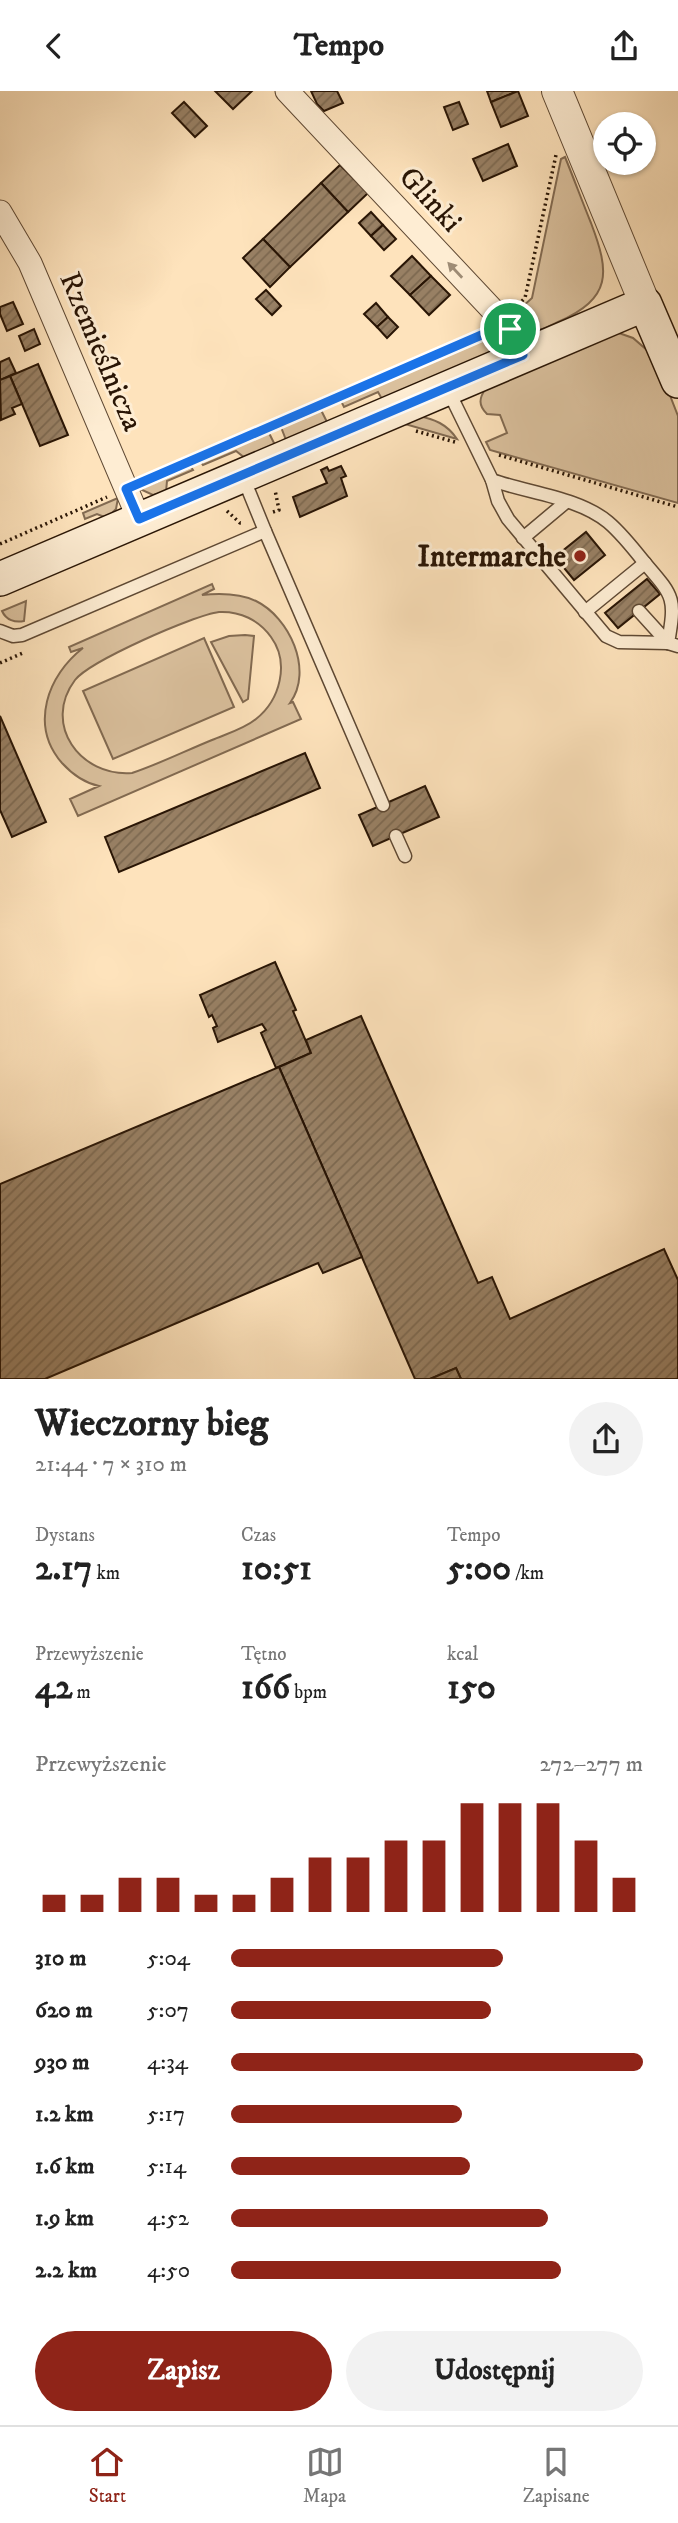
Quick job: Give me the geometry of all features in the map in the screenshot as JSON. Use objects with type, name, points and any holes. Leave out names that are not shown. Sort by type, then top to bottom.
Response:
[{"type":"main road","points":[[0,579],[645,304],[678,381]]},
{"type":"street","name":"Glinki","points":[[287,91],[502,320],[514,335],[523,355]]},
{"type":"street","points":[[557,91],[645,304]]},
{"type":"street","name":"Rzemieślnicza","points":[[0,212],[30,263],[139,519]]},
{"type":"lane","points":[[446,387],[492,479],[503,511],[585,612],[611,639],[637,644],[673,645]]},
{"type":"lane","points":[[242,475],[383,805]]},
{"type":"lane","points":[[492,479],[566,502],[600,516],[609,523],[667,588],[673,601],[673,645]]},
{"type":"lane","points":[[523,538],[566,502]]},
{"type":"lane","points":[[0,631],[13,636],[22,635],[265,531]]},
{"type":"lane","points":[[585,612],[622,591],[645,563]]},
{"type":"lane","points":[[639,611],[673,645]]},
{"type":"lane","points":[[396,836],[405,856]]},
{"type":"path","points":[[0,544],[493,330],[525,298],[557,149]]},
{"type":"path","points":[[412,429],[457,443]]},
{"type":"path","points":[[493,456],[497,454],[678,507]]},
{"type":"path","points":[[194,460],[198,468]]},
{"type":"path","points":[[271,512],[279,510],[275,496],[277,485]]},
{"type":"shaded area","points":[[565,157],[597,241],[603,270],[602,282],[589,303],[576,313],[544,329],[533,331],[523,328],[510,318],[532,298],[561,159]]},
{"type":"shaded area","points":[[501,327],[504,338],[498,349],[382,399],[378,392],[344,407],[341,401],[496,333]]},
{"type":"shaded area","points":[[616,332],[633,338],[648,351],[660,370],[678,416],[678,503],[490,450],[486,442],[507,433],[500,415],[487,414],[482,408],[481,398],[486,388]]},
{"type":"shaded area","points":[[321,410],[327,422],[286,440],[281,427]]},
{"type":"shaded area","points":[[418,416],[440,423],[457,439],[398,422]]},
{"type":"shaded area","points":[[269,433],[275,445],[245,458],[236,451],[203,465],[201,462]]},
{"type":"shaded area","points":[[191,467],[193,470],[167,481],[166,492],[153,495],[140,489]]},
{"type":"shaded area","points":[[118,498],[116,509],[107,518],[97,514],[85,519],[83,513]]},
{"type":"shaded area","points":[[212,584],[214,589],[202,595],[230,594],[256,601],[279,619],[288,632],[298,660],[299,675],[297,690],[290,703],[293,702],[301,719],[78,816],[70,799],[99,786],[79,777],[62,763],[46,733],[45,717],[52,686],[60,672],[83,648],[71,652],[69,647]],"holes":[[[227,612],[255,621],[277,647],[280,681],[264,711],[251,723],[132,773],[113,772],[82,757],[65,730],[63,714],[66,697],[75,680],[100,662],[143,640],[188,621]]]},
{"type":"shaded area","points":[[26,601],[24,621],[11,620],[2,611]]},
{"type":"shaded area","points":[[229,636],[254,636],[248,699],[243,702],[211,642]]},
{"type":"shaded area","points":[[204,638],[234,707],[113,759],[83,691]]},
{"type":"building","points":[[215,91],[252,91],[233,109]]},
{"type":"building","points":[[311,91],[337,91],[343,103],[324,111]]},
{"type":"building","points":[[487,91],[518,91],[491,102]]},
{"type":"building","points":[[518,91],[528,116],[501,127],[491,102]]},
{"type":"building","points":[[184,102],[207,126],[195,137],[172,113]]},
{"type":"building","points":[[459,102],[468,124],[453,130],[444,107]]},
{"type":"building","points":[[508,144],[517,166],[483,181],[473,159]]},
{"type":"building","points":[[340,165],[368,193],[348,212],[321,183]]},
{"type":"building","points":[[321,183],[348,212],[290,267],[263,239]]},
{"type":"building","points":[[371,212],[383,225],[371,236],[359,223]]},
{"type":"building","points":[[383,225],[396,239],[384,250],[371,236]]},
{"type":"building","points":[[263,239],[290,267],[270,287],[243,258]]},
{"type":"building","points":[[412,256],[431,276],[410,295],[391,276]]},
{"type":"building","points":[[431,276],[450,295],[429,315],[410,295]]},
{"type":"building","points":[[266,290],[281,306],[272,315],[256,299]]},
{"type":"building","points":[[13,302],[23,324],[7,331],[0,307]]},
{"type":"building","points":[[376,303],[388,317],[377,327],[364,314]]},
{"type":"building","points":[[388,317],[398,327],[387,338],[377,327]]},
{"type":"building","points":[[34,329],[40,344],[25,351],[19,336]]},
{"type":"building","points":[[9,358],[16,373],[0,380],[0,362]]},
{"type":"building","points":[[38,364],[68,435],[40,446],[10,376]]},
{"type":"building","points":[[10,376],[22,404],[12,408],[15,414],[1,420],[0,380]]},
{"type":"building","points":[[341,466],[346,476],[341,478],[347,496],[300,517],[293,497],[327,483],[321,470],[327,467],[329,471]]},
{"type":"building","name":"Intermarche","points":[[586,532],[605,555],[574,580],[555,557]]},
{"type":"building","points":[[647,579],[660,594],[618,628],[605,613]]},
{"type":"building","points":[[0,716],[46,822],[12,837],[0,810]]},
{"type":"building","points":[[305,753],[320,788],[119,872],[105,837]]},
{"type":"building","points":[[425,786],[439,817],[373,846],[359,815]]},
{"type":"building","points":[[275,962],[311,1053],[276,1068],[261,1033],[266,1030],[262,1024],[218,1042],[213,1028],[217,1026],[212,1015],[209,1017],[200,995]]},
{"type":"building","points":[[361,1016],[478,1283],[492,1277],[510,1319],[664,1249],[678,1280],[678,1379],[461,1379],[456,1368],[430,1379],[415,1379],[279,1067],[311,1053],[306,1040]]},
{"type":"building","points":[[279,1067],[362,1257],[323,1273],[318,1263],[45,1379],[0,1379],[0,1184]]},
{"type":"building","points":[[456,1368],[461,1379],[430,1379]]},
{"type":"place","name":"Intermarche","points":[[580,556]]},
{"type":"route","points":[[502,320],[510,329],[523,355],[139,519],[126,489],[493,330],[502,320]]}]
